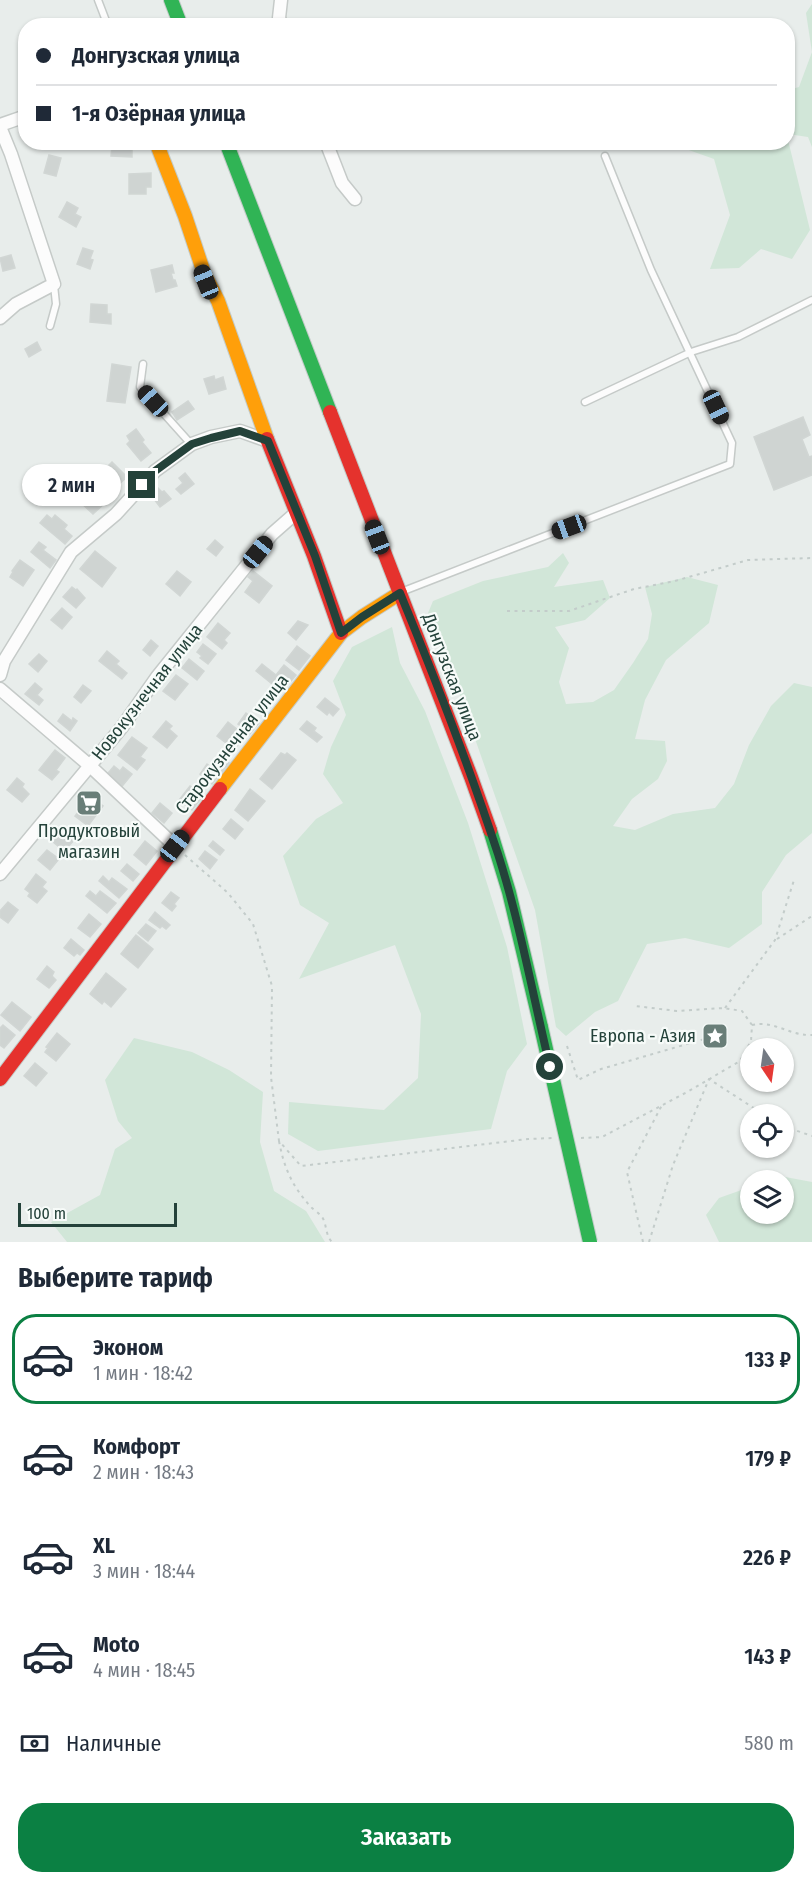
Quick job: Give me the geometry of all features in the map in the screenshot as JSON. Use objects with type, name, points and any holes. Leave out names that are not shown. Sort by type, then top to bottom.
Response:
[{"type":"main road","points":[[171,0],[178,18]]},
{"type":"main road","points":[[159,150],[188,225],[206,282],[218,301],[268,441],[315,556],[341,633]]},
{"type":"main road","name":"Донгузская улица","points":[[229,150],[471,777],[498,855],[517,926],[590,1242]]},
{"type":"main road","name":"Старокузнечная улица","points":[[0,1079],[175,846],[341,633],[400,593]]},
{"type":"street","points":[[279,18],[281,0]]},
{"type":"street","points":[[0,318],[16,304],[54,284],[0,125],[18,119]]},
{"type":"street","points":[[329,150],[342,183],[355,199]]},
{"type":"street","points":[[240,431],[251,419],[256,406]]},
{"type":"street","points":[[0,675],[3,662],[71,552],[116,514],[155,471],[192,444],[211,438],[240,431],[268,441]]},
{"type":"street","name":"Новокузнечная улица","points":[[0,874],[122,726],[157,677],[272,534],[297,512]]},
{"type":"street","points":[[0,689],[89,765],[175,846]]},
{"type":"lane","points":[[98,0],[105,18]]},
{"type":"lane","points":[[400,593],[730,464],[732,443],[651,270],[605,156]]},
{"type":"lane","points":[[50,326],[56,304],[54,284]]},
{"type":"lane","points":[[585,402],[691,352],[738,337],[812,300]]},
{"type":"lane","points":[[143,363],[140,387],[192,444]]},
{"type":"path","points":[[507,611],[569,611],[634,589],[675,581],[747,560],[812,558]]},
{"type":"path","points":[[196,866],[228,893],[254,924],[272,986],[271,1077],[284,1165],[294,1184],[323,1218],[328,1238],[332,1242]]},
{"type":"path","points":[[724,1008],[775,940],[794,880]]},
{"type":"path","points":[[775,940],[812,916]]},
{"type":"path","points":[[581,1138],[602,1137],[709,1079],[740,1061],[751,1041],[752,1025],[742,1011],[724,1008],[677,1011],[635,1006]]},
{"type":"path","points":[[752,1025],[764,1023],[802,1035],[812,1035]]},
{"type":"path","points":[[567,1046],[578,1080],[601,1069],[715,1036]]},
{"type":"path","points":[[709,1079],[747,1104]]},
{"type":"path","points":[[649,1242],[673,1165],[709,1079]]},
{"type":"path","points":[[644,1242],[627,1172],[662,1105]]},
{"type":"path","points":[[794,1130],[812,1136]]},
{"type":"path","points":[[279,1141],[301,1166],[528,1139],[560,1138]]},
{"type":"green space","points":[[812,4],[812,52],[806,13]]},
{"type":"green space","points":[[812,52],[812,147],[808,137],[795,135],[795,88],[799,87]]},
{"type":"green space","points":[[689,150],[790,150],[810,230],[792,259],[761,249],[739,268],[710,269],[730,215],[714,159]]},
{"type":"green space","points":[[563,553],[569,563],[554,587],[603,580],[610,598],[585,620],[555,627],[569,648],[559,682],[566,704],[593,702],[614,690],[633,663],[648,639],[652,614],[645,587],[687,577],[718,585],[709,623],[666,660],[645,700],[635,739],[665,741],[667,761],[658,779],[632,799],[613,826],[635,830],[673,814],[715,808],[734,784],[749,745],[771,706],[794,683],[812,687],[812,833],[786,855],[762,892],[762,924],[729,948],[685,938],[647,944],[618,1001],[595,1012],[566,1036],[556,1027],[535,910],[453,676],[426,618],[433,601],[483,581],[548,567]]},
{"type":"green space","points":[[392,627],[400,663],[425,711],[468,823],[507,947],[527,1044],[507,1071],[491,1129],[318,1151],[288,1134],[289,1102],[384,1110],[418,1078],[421,1014],[395,945],[299,979],[329,923],[300,905],[283,856],[316,819],[343,803],[323,774],[331,747],[346,715],[333,681],[352,647]]},
{"type":"green space","points":[[134,1038],[192,1052],[229,1070],[263,1092],[260,1142],[274,1191],[306,1211],[325,1242],[67,1242],[51,1222],[100,1195],[115,1149],[132,1138],[118,1121],[105,1080]]},
{"type":"green space","points":[[794,1179],[812,1182],[812,1242],[719,1242],[706,1215],[719,1198],[740,1191],[740,1224],[794,1224]]},
{"type":"building","points":[[112,150],[132,150],[132,157],[111,156]]},
{"type":"building","points":[[49,155],[61,158],[56,176],[44,173]]},
{"type":"building","points":[[151,173],[151,187],[146,187],[146,194],[129,194],[129,174]]},
{"type":"building","points":[[67,202],[78,208],[75,214],[81,217],[76,227],[59,217]]},
{"type":"building","points":[[83,248],[93,251],[90,269],[77,264]]},
{"type":"building","points":[[11,255],[15,268],[3,271],[0,258]]},
{"type":"building","points":[[172,265],[174,273],[171,273],[177,286],[156,292],[151,270]]},
{"type":"building","points":[[91,304],[107,305],[107,314],[111,314],[111,324],[90,322]]},
{"type":"building","points":[[37,342],[41,350],[29,357],[25,349]]},
{"type":"building","points":[[112,364],[131,367],[125,403],[107,401]]},
{"type":"building","points":[[214,376],[215,380],[223,377],[226,389],[209,394],[204,379]]},
{"type":"building","points":[[188,401],[194,409],[177,420],[172,412]]},
{"type":"building","points":[[803,417],[810,435],[802,439],[809,457],[812,456],[812,475],[774,490],[754,437]]},
{"type":"building","points":[[136,429],[144,440],[142,442],[151,453],[141,461],[127,444],[130,441],[127,436]]},
{"type":"building","points":[[112,462],[127,477],[115,488],[101,473]]},
{"type":"building","points":[[185,473],[194,484],[181,494],[176,489],[183,483],[179,478]]},
{"type":"building","points":[[84,480],[107,501],[93,514],[78,500],[80,498],[73,491]]},
{"type":"building","points":[[158,488],[171,499],[160,507],[150,494]]},
{"type":"building","points":[[47,515],[52,519],[55,515],[67,525],[64,529],[72,536],[65,544],[40,523]]},
{"type":"building","points":[[215,540],[223,547],[216,556],[207,549]]},
{"type":"building","points":[[39,542],[46,547],[43,550],[56,560],[50,568],[31,552]]},
{"type":"building","points":[[95,551],[116,568],[102,587],[80,569]]},
{"type":"building","points":[[20,560],[34,570],[23,586],[10,577]]},
{"type":"building","points":[[177,571],[191,582],[180,596],[166,584]]},
{"type":"building","points":[[253,571],[272,586],[259,603],[245,592],[253,581],[248,577]]},
{"type":"building","points":[[72,587],[85,598],[76,608],[63,597]]},
{"type":"building","points":[[62,608],[72,617],[62,629],[51,620]]},
{"type":"building","points":[[298,621],[308,625],[296,640],[288,633]]},
{"type":"building","points":[[218,623],[230,633],[224,640],[227,643],[222,649],[207,637]]},
{"type":"building","points":[[151,640],[158,646],[150,656],[143,650]]},
{"type":"building","points":[[203,644],[216,654],[208,664],[200,658],[202,656],[197,652]]},
{"type":"building","points":[[297,646],[310,656],[299,670],[286,660]]},
{"type":"building","points":[[107,651],[119,661],[116,664],[127,673],[122,679],[99,661]]},
{"type":"building","points":[[39,654],[47,661],[38,672],[29,664]]},
{"type":"building","points":[[189,659],[204,671],[197,680],[182,668]]},
{"type":"building","points":[[262,664],[276,675],[284,665],[296,675],[282,692],[256,671]]},
{"type":"building","points":[[176,675],[188,684],[175,700],[163,691]]},
{"type":"building","points":[[35,683],[42,689],[37,695],[43,700],[39,705],[25,694]]},
{"type":"building","points":[[83,685],[91,691],[81,703],[74,697]]},
{"type":"building","points":[[325,698],[339,709],[333,716],[329,712],[327,715],[317,707]]},
{"type":"building","points":[[246,713],[259,723],[248,736],[240,730],[242,727],[238,724]]},
{"type":"building","points":[[63,714],[72,721],[73,718],[77,721],[70,731],[58,721]]},
{"type":"building","points":[[166,721],[172,726],[169,729],[177,736],[167,748],[153,737]]},
{"type":"building","points":[[307,721],[322,737],[317,742],[300,729]]},
{"type":"building","points":[[228,722],[238,730],[234,734],[242,740],[234,749],[217,736]]},
{"type":"building","points":[[132,737],[147,748],[140,757],[145,760],[137,770],[118,755]]},
{"type":"building","points":[[55,750],[65,758],[56,770],[59,772],[52,780],[39,770]]},
{"type":"building","points":[[281,753],[285,755],[287,753],[296,760],[272,789],[260,779]]},
{"type":"building","points":[[220,756],[229,763],[221,773],[211,766]]},
{"type":"building","points":[[207,764],[220,774],[212,784],[200,774]]},
{"type":"building","points":[[114,766],[120,771],[123,767],[132,774],[119,790],[104,778]]},
{"type":"building","points":[[17,778],[24,784],[22,787],[29,794],[22,802],[7,790]]},
{"type":"building","points":[[196,785],[200,788],[197,791],[203,796],[192,810],[179,800],[190,786],[193,788]]},
{"type":"building","points":[[250,789],[265,801],[248,821],[235,810]]},
{"type":"building","points":[[98,802],[103,806],[88,826],[75,816],[83,806],[91,812]]},
{"type":"building","points":[[160,803],[172,813],[164,823],[152,813]]},
{"type":"building","points":[[231,819],[243,829],[235,839],[223,829]]},
{"type":"building","points":[[66,827],[78,836],[64,851],[53,842]]},
{"type":"building","points":[[145,841],[157,851],[146,865],[134,855]]},
{"type":"building","points":[[213,841],[224,850],[220,855],[209,846]]},
{"type":"building","points":[[47,850],[59,859],[50,870],[38,860]]},
{"type":"building","points":[[205,851],[217,860],[210,869],[199,859]]},
{"type":"building","points":[[127,864],[139,874],[133,881],[121,871]]},
{"type":"building","points":[[36,874],[46,882],[42,887],[47,891],[37,903],[28,896],[30,893],[25,889]]},
{"type":"building","points":[[103,876],[109,882],[112,878],[127,889],[119,898],[99,881]]},
{"type":"building","points":[[90,891],[96,896],[100,891],[116,903],[107,913],[86,896]]},
{"type":"building","points":[[171,892],[179,898],[172,911],[162,903]]},
{"type":"building","points":[[8,902],[18,910],[8,923],[0,917],[0,911]]},
{"type":"building","points":[[155,912],[170,925],[166,929],[162,926],[160,928],[149,920]]},
{"type":"building","points":[[89,914],[101,924],[90,937],[78,928]]},
{"type":"building","points":[[146,924],[156,931],[148,941],[138,933]]},
{"type":"building","points":[[136,935],[153,949],[138,968],[121,954]]},
{"type":"building","points":[[71,939],[84,950],[80,955],[77,953],[74,956],[64,948]]},
{"type":"building","points":[[47,966],[54,972],[52,976],[56,980],[49,988],[37,979]]},
{"type":"building","points":[[106,973],[126,989],[111,1007],[104,1001],[102,1004],[90,994]]},
{"type":"building","points":[[12,1002],[31,1017],[20,1031],[1,1015]]},
{"type":"building","points":[[3,1025],[15,1035],[4,1048],[0,1045],[0,1028]]},
{"type":"building","points":[[57,1033],[70,1044],[56,1061],[45,1052],[48,1048],[46,1047]]},
{"type":"building","points":[[35,1063],[47,1073],[36,1086],[24,1076]]},
{"type":"traffic: fast","points":[[171,0],[178,18]]},
{"type":"traffic: fast","points":[[229,150],[330,412]]},
{"type":"traffic: fast","points":[[490,830],[509,892],[541,1027]]},
{"type":"traffic: fast","points":[[541,1027],[590,1242]]},
{"type":"traffic: slow","points":[[159,150],[204,273],[218,301],[267,439]]},
{"type":"traffic: slow","points":[[220,789],[341,633],[400,593]]},
{"type":"traffic: jam","points":[[330,412],[490,830]]},
{"type":"traffic: jam","points":[[267,439],[314,556],[341,633]]},
{"type":"traffic: jam","points":[[0,1079],[220,789]]},
{"type":"place","name":"Продуктовый магазин","points":[[89,803]]},
{"type":"place","name":"Европа - Азия","points":[[715,1036]]},
{"type":"route","points":[[142,485],[155,471],[192,444],[240,431],[268,441],[315,556],[341,633],[400,593],[471,777],[498,855],[509,892],[550,1067]]}]
